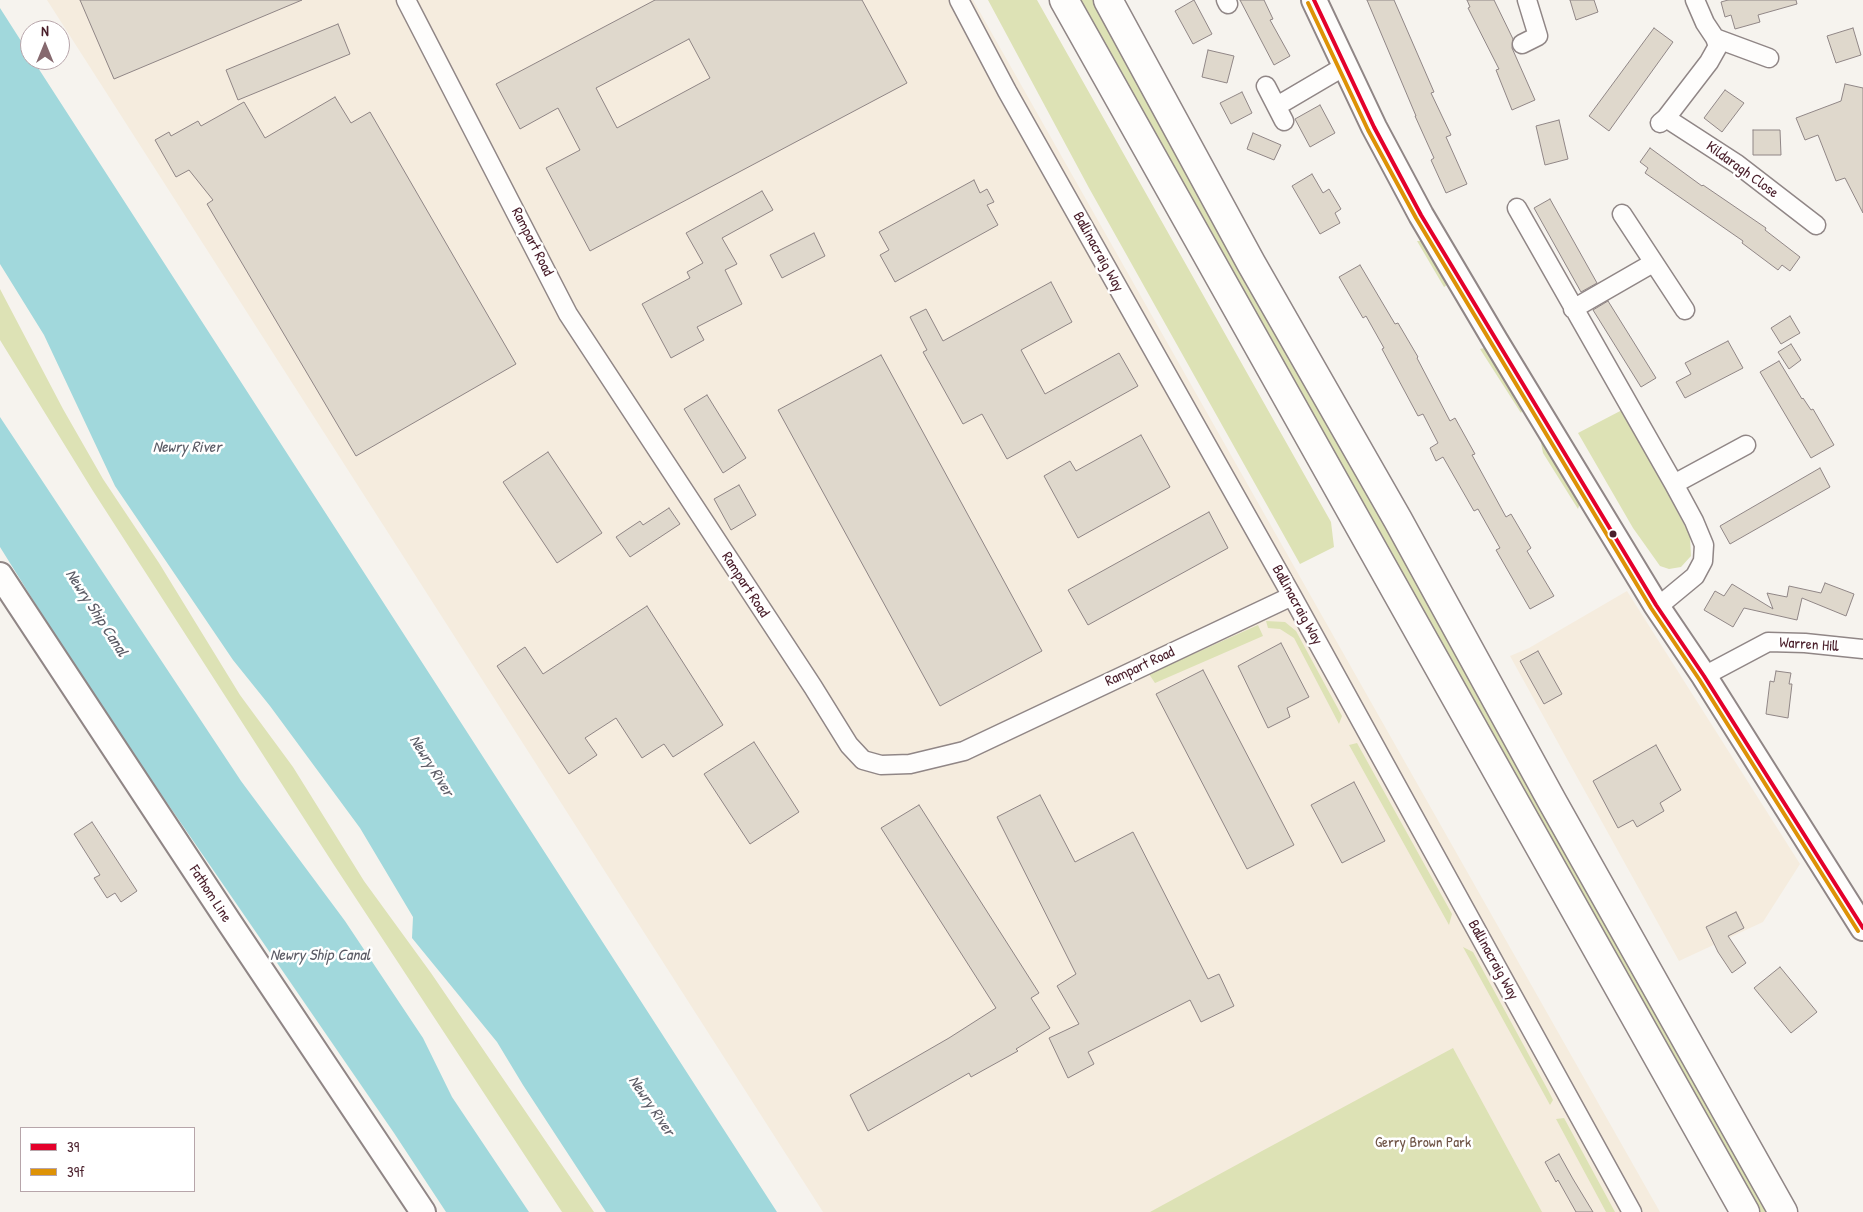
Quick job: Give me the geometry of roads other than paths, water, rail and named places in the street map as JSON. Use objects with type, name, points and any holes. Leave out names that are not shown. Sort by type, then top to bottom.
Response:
[{"type":"highway","points":[[1064,0],[1745,1212]]},
{"type":"highway","points":[[1108,0],[1251,263],[1398,520],[1552,801],[1783,1212]]},
{"type":"street","name":"Rampart Road","points":[[406,0],[568,314],[813,687],[849,746],[863,760],[881,765],[910,764],[964,751],[1292,596]]},
{"type":"street","name":"Ballinacraig Way","points":[[959,0],[1007,91],[1292,596],[1632,1212]]},
{"type":"street","points":[[1314,0],[1374,127],[1421,215],[1656,605],[1704,676],[1863,928]]},
{"type":"street","points":[[1522,44],[1538,36],[1527,0]]},
{"type":"street","points":[[1696,0],[1705,23],[1714,38],[1769,58]]},
{"type":"street","name":"Kildaragh Close","points":[[1714,38],[1718,46],[1709,62],[1663,120],[1737,164],[1816,225]]},
{"type":"street","points":[[1266,86],[1280,113],[1345,66]]},
{"type":"street","points":[[1516,208],[1674,484],[1694,521],[1704,546],[1703,561],[1695,576],[1666,600],[1656,605]]},
{"type":"street","points":[[1622,214],[1653,264],[1685,310]]},
{"type":"street","points":[[1573,308],[1653,264]]},
{"type":"street","points":[[1674,484],[1746,445]]},
{"type":"street","name":"Fathom Line","points":[[0,575],[423,1212]]},
{"type":"street","name":"Warren Hill","points":[[1704,676],[1768,642],[1805,643],[1863,649]]},
{"type":"water","name":"Newry River","points":[[0,8],[20,39],[20,70],[39,70],[777,1212],[606,1212],[497,1042],[412,938],[413,917],[360,828],[270,706],[233,660],[115,486],[44,335],[0,264]]},
{"type":"water","name":"Newry Ship Canal","points":[[0,417],[241,781],[345,921],[423,1038],[452,1097],[529,1212],[446,1212],[394,1133],[86,685],[0,547]]},
{"type":"park label","name":"Gerry Brown Park","points":[[1423,1143]]}]
